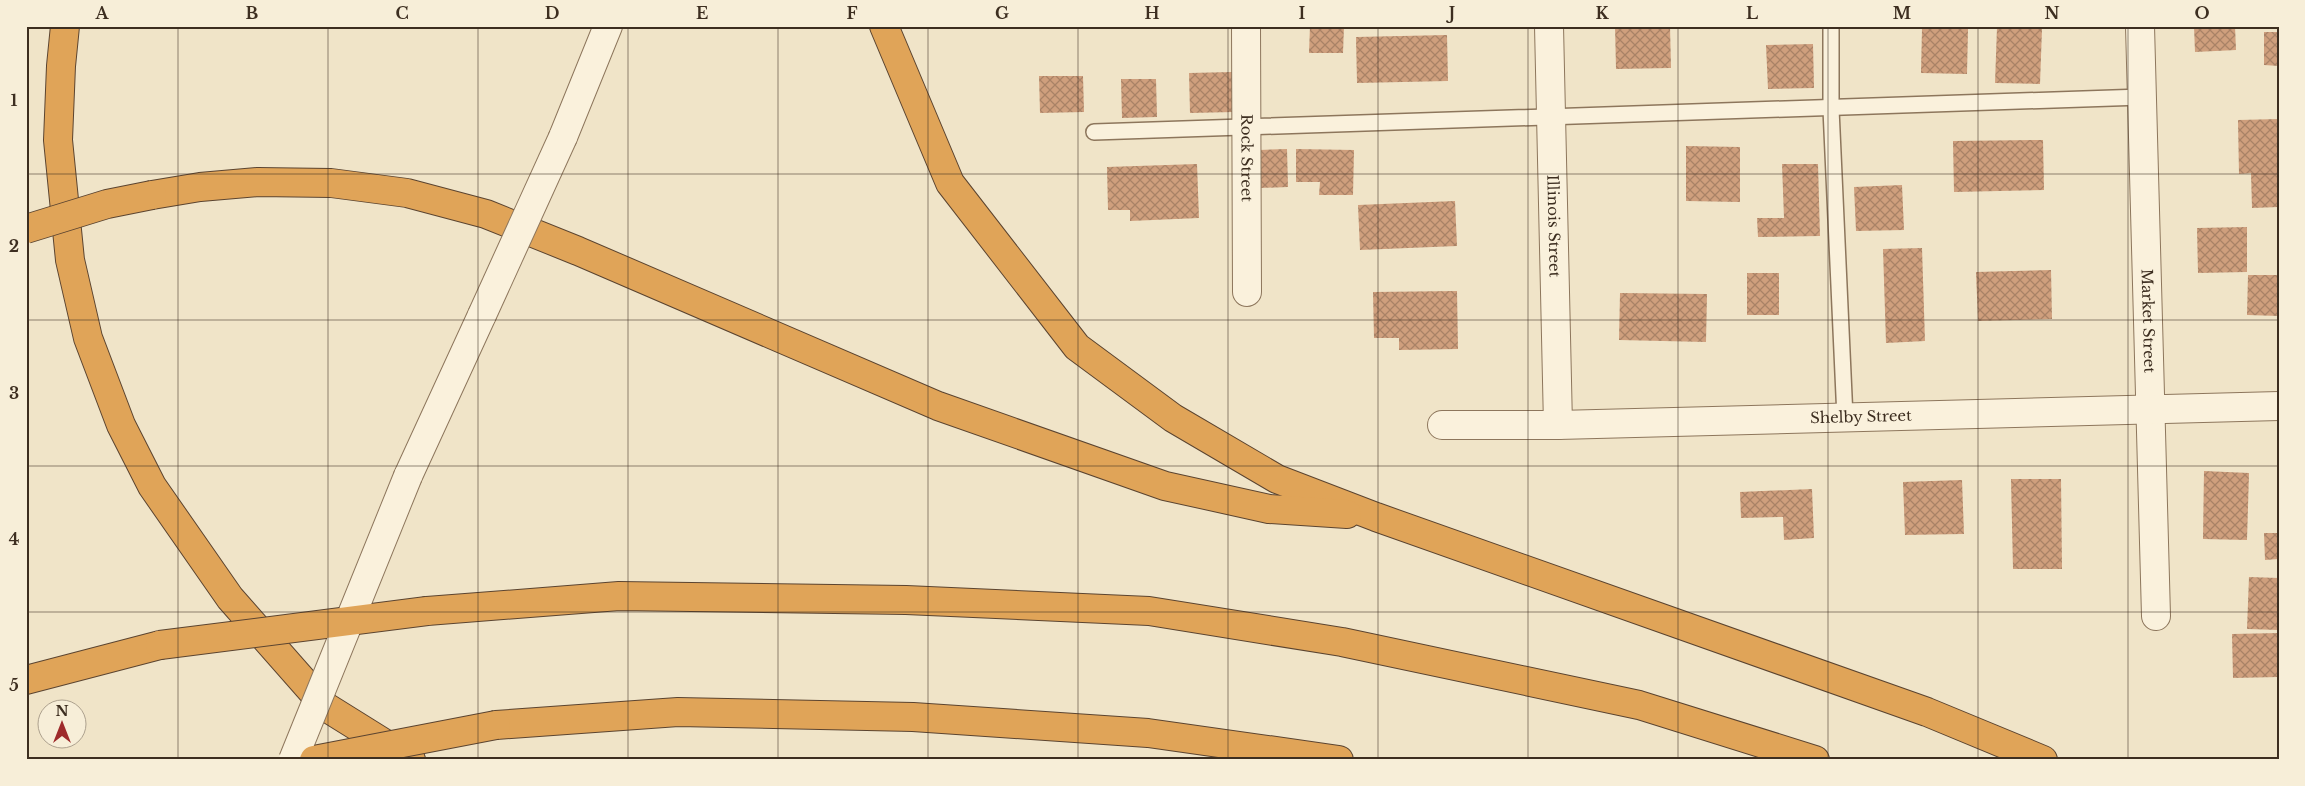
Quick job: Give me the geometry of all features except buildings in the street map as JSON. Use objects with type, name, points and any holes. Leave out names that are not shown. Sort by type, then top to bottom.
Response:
[{"type":"highway","points":[[65,26],[61,66],[58,140],[70,260],[88,338],[121,425],[152,486],[230,598],[326,707],[411,760]]},
{"type":"highway","points":[[884,26],[950,184],[1077,347],[1173,418],[1277,479],[1376,517],[1927,712],[2043,760]]},
{"type":"highway","points":[[26,229],[107,204],[200,187],[258,182],[331,184],[407,193],[486,214],[578,251],[938,406],[1165,486],[1269,508],[1376,517]]},
{"type":"highway","points":[[26,680],[160,645],[427,611],[619,596],[906,600],[1149,611],[1342,642],[1638,705],[1815,760]]},
{"type":"highway","points":[[314,760],[496,725],[678,712],[913,717],[1148,733],[1339,760]]},
{"type":"street","points":[[293,760],[408,476],[562,137],[608,26]]},
{"type":"street","name":"Rock Street","points":[[1246,26],[1247,292]]},
{"type":"street","name":"Illinois Street","points":[[1549,26],[1558,425]]},
{"type":"street","name":"Market Street","points":[[2140,26],[2156,616]]},
{"type":"street","name":"Shelby Street","points":[[1442,425],[1558,425],[2279,406]]},
{"type":"lane","points":[[1831,26],[1831,109],[1845,418]]},
{"type":"lane","points":[[1094,132],[1831,109],[2142,97]]}]
